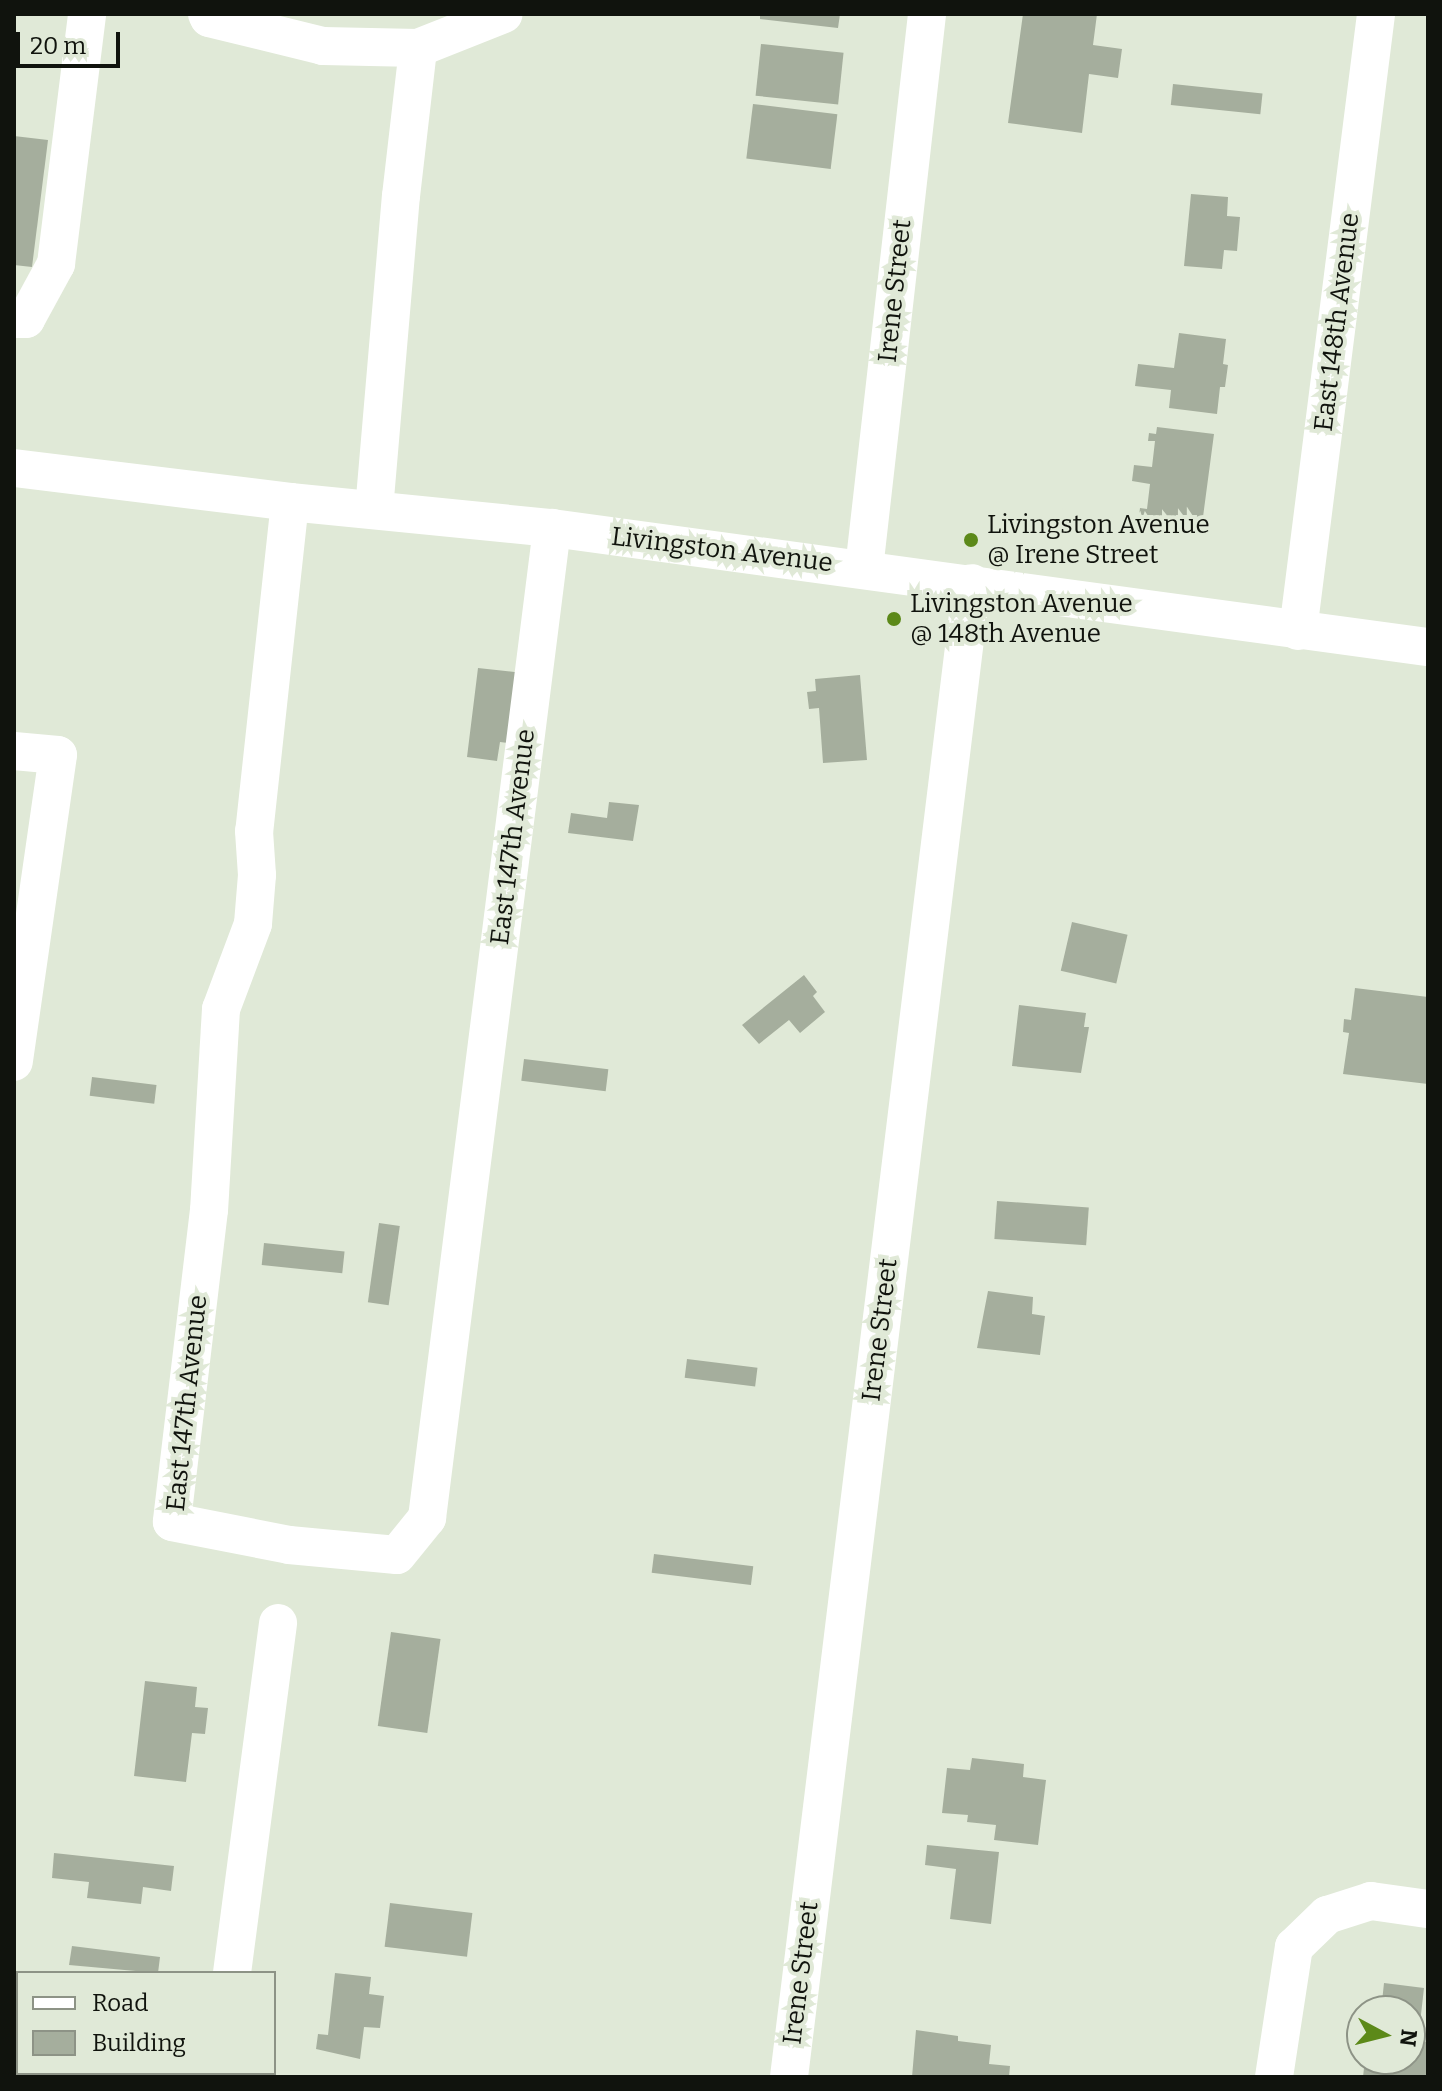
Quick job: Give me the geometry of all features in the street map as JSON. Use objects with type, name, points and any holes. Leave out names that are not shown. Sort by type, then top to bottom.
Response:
[{"type":"street","points":[[14,319],[26,319],[56,264],[87,14]]},
{"type":"street","points":[[207,14],[209,18],[323,46],[418,48],[504,14]]},
{"type":"street","name":"Irene Street","points":[[864,569],[927,14]]},
{"type":"street","name":"East 148th Avenue","points":[[1298,631],[1376,14]]},
{"type":"street","points":[[374,510],[401,196],[418,48]]},
{"type":"street","name":"Livingston Avenue","points":[[14,468],[290,502],[552,528],[1428,647]]},
{"type":"street","name":"East 147th Avenue","points":[[290,502],[254,831],[257,875],[253,924],[221,1009],[209,1210],[172,1522],[289,1545],[397,1555],[427,1518],[552,528]]},
{"type":"street","name":"Irene Street","points":[[789,2077],[972,583]]},
{"type":"street","points":[[14,751],[58,755],[14,1062]]},
{"type":"street","points":[[232,1971],[278,1623]]},
{"type":"street","points":[[1274,2077],[1294,1947],[1327,1915],[1371,1901],[1428,1909]]},
{"type":"building","points":[[760,14],[840,14],[838,28],[760,19]]},
{"type":"building","points":[[1023,14],[1097,14],[1093,45],[1122,49],[1118,78],[1089,74],[1082,133],[1008,123]]},
{"type":"building","points":[[761,44],[844,53],[838,104],[756,96]]},
{"type":"building","points":[[1173,84],[1263,93],[1260,114],[1171,105]]},
{"type":"building","points":[[753,104],[837,114],[831,169],[746,159]]},
{"type":"building","points":[[14,136],[48,140],[32,267],[14,265]]},
{"type":"building","points":[[1191,194],[1228,197],[1227,216],[1240,217],[1237,251],[1224,250],[1222,269],[1184,266]]},
{"type":"building","points":[[1179,333],[1226,339],[1223,364],[1228,365],[1225,387],[1220,387],[1217,414],[1169,408],[1171,390],[1135,386],[1138,364],[1174,368]]},
{"type":"building","points":[[1157,427],[1214,434],[1201,532],[1144,525],[1145,517],[1139,516],[1140,508],[1147,509],[1150,484],[1132,481],[1134,465],[1152,467],[1155,441],[1148,441],[1149,433],[1156,434]]},
{"type":"building","points":[[478,668],[532,674],[524,745],[500,742],[497,761],[467,757]]},
{"type":"building","points":[[860,675],[867,760],[823,763],[819,708],[809,709],[807,692],[816,691],[815,679]]},
{"type":"building","points":[[609,802],[639,805],[633,841],[568,833],[571,813],[607,818]]},
{"type":"building","points":[[1072,922],[1128,935],[1116,984],[1061,971]]},
{"type":"building","points":[[804,975],[817,992],[813,996],[825,1012],[800,1033],[789,1020],[759,1044],[742,1025]]},
{"type":"building","points":[[1355,988],[1428,997],[1428,1084],[1343,1074],[1349,1033],[1343,1032],[1344,1019],[1351,1020]]},
{"type":"building","points":[[1019,1005],[1086,1013],[1084,1027],[1089,1027],[1081,1073],[1012,1066]]},
{"type":"building","points":[[524,1059],[608,1069],[606,1091],[521,1081]]},
{"type":"building","points":[[92,1077],[157,1085],[154,1104],[90,1096]]},
{"type":"building","points":[[997,1201],[1089,1207],[1086,1245],[994,1239]]},
{"type":"building","points":[[379,1223],[400,1226],[389,1305],[368,1302]]},
{"type":"building","points":[[264,1243],[345,1251],[342,1273],[262,1265]]},
{"type":"building","points":[[988,1291],[1033,1297],[1032,1314],[1045,1316],[1040,1355],[977,1348]]},
{"type":"building","points":[[687,1359],[757,1368],[755,1387],[685,1378]]},
{"type":"building","points":[[654,1554],[753,1566],[751,1585],[652,1573]]},
{"type":"building","points":[[391,1632],[441,1639],[427,1733],[378,1726]]},
{"type":"building","points":[[145,1681],[197,1687],[195,1707],[208,1708],[205,1734],[192,1733],[186,1782],[134,1776]]},
{"type":"building","points":[[972,1758],[1024,1764],[1023,1777],[1046,1780],[1038,1845],[994,1840],[996,1825],[967,1822],[968,1815],[942,1813],[947,1768],[970,1770]]},
{"type":"building","points":[[927,1845],[999,1852],[991,1924],[950,1919],[956,1869],[925,1865]]},
{"type":"building","points":[[54,1853],[174,1866],[171,1891],[143,1887],[141,1904],[87,1898],[89,1882],[52,1878]]},
{"type":"building","points":[[390,1903],[472,1913],[467,1957],[385,1947]]},
{"type":"building","points":[[72,1946],[160,1957],[158,1971],[69,1965]]},
{"type":"building","points":[[335,1973],[371,1977],[369,1994],[384,1996],[380,2028],[364,2027],[360,2059],[316,2049],[318,2034],[328,2035]]},
{"type":"building","points":[[1384,1983],[1424,1988],[1423,1995],[1383,1995]]},
{"type":"building","points":[[916,2030],[958,2036],[958,2041],[991,2045],[989,2064],[1010,2066],[1009,2077],[912,2077]]},
{"type":"building","points":[[1428,2042],[1428,2077],[1363,2077],[1426,2075]]},
{"type":"building","points":[[39,2075],[107,2075],[107,2077]]},
{"type":"place","name":"Livingston Avenue @ Irene Street","points":[[971,540]]},
{"type":"place","name":"Livingston Avenue @ 148th Avenue","points":[[894,619]]}]
